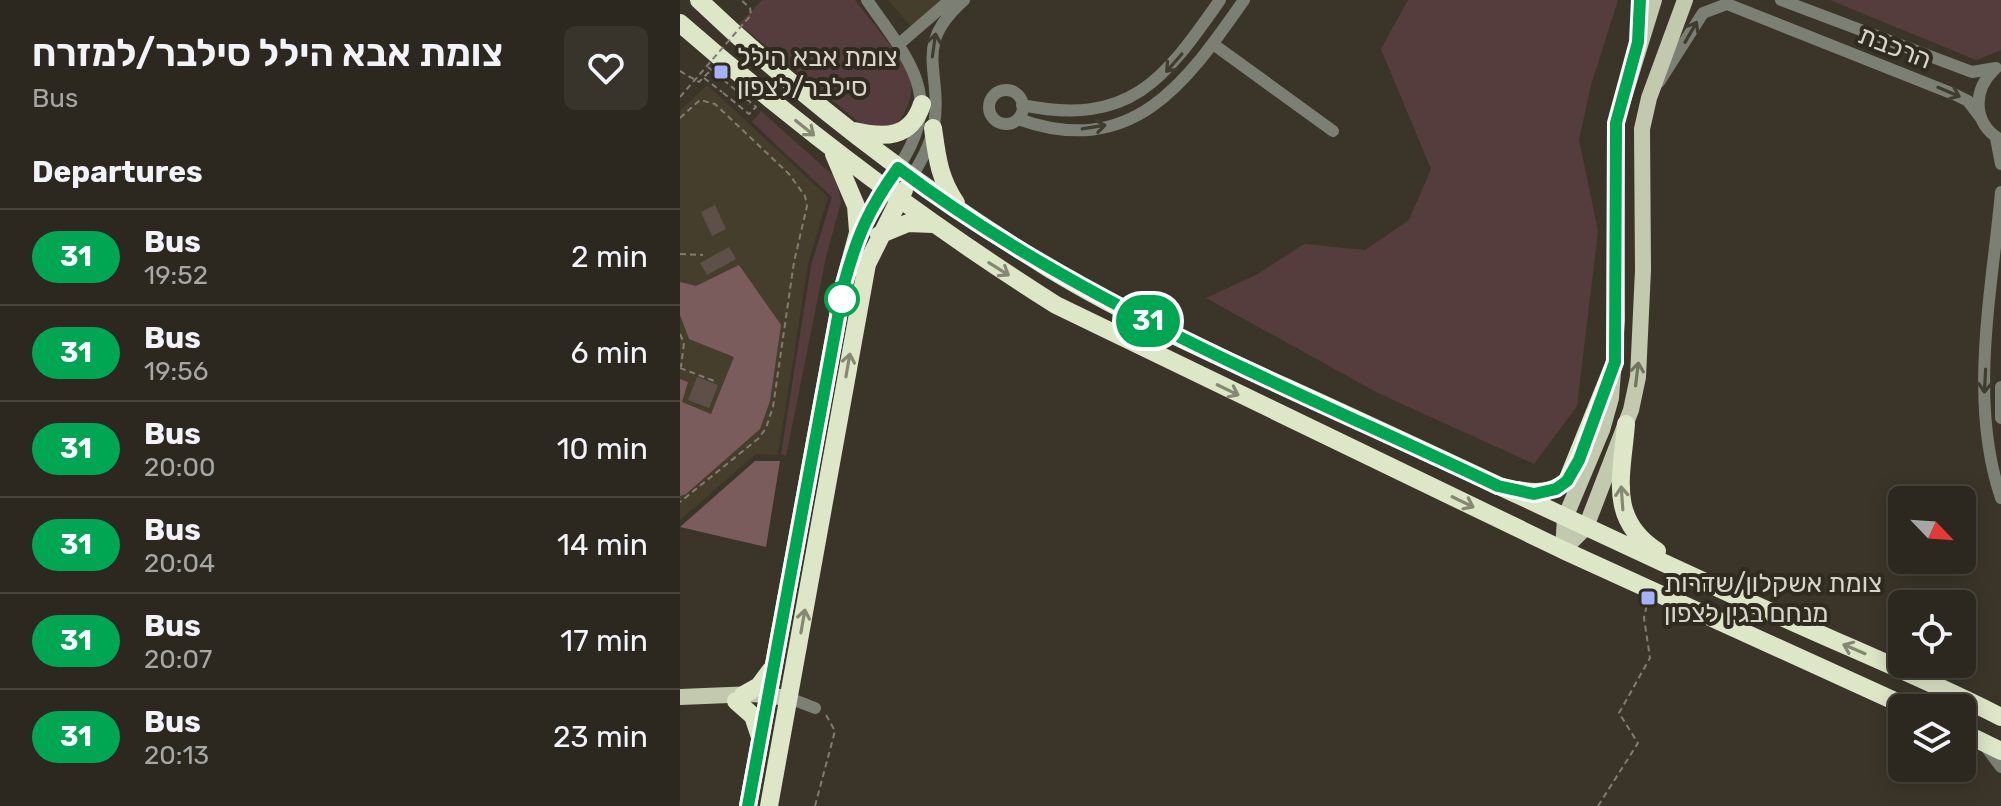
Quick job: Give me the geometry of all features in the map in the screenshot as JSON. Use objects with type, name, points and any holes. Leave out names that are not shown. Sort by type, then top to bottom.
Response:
[{"type":"highway","points":[[699,0],[778,75],[905,173],[1053,270],[1122,308],[1565,518],[1938,685],[2001,717]]},
{"type":"highway","points":[[680,24],[714,62],[833,151],[891,194],[1056,305],[1563,550],[1888,698]]},
{"type":"highway","points":[[845,129],[878,137],[895,136],[908,129],[928,102]]},
{"type":"highway","points":[[933,128],[936,159],[943,185],[962,212]]},
{"type":"highway","points":[[748,806],[844,284],[858,233],[856,206],[833,151]]},
{"type":"highway","points":[[858,233],[905,173]]},
{"type":"highway","points":[[769,806],[867,264],[891,194]]},
{"type":"highway","points":[[879,235],[908,223],[935,224]]},
{"type":"highway","points":[[1498,486],[1534,494],[1556,489],[1567,481],[1579,460],[1615,362]]},
{"type":"highway","points":[[1626,424],[1621,481],[1622,509],[1627,525],[1638,539],[1714,586]]},
{"type":"highway","points":[[760,741],[753,716],[734,698],[765,680],[776,656]]},
{"type":"highway","points":[[1976,739],[2001,751]]},
{"type":"main road","points":[[1563,550],[1565,518],[1602,430],[1615,362],[1616,123],[1638,42],[1654,0]]},
{"type":"main road","points":[[1563,550],[1586,527],[1626,424],[1638,377],[1643,270],[1642,129],[1649,98],[1685,0]]},
{"type":"main road","points":[[680,697],[734,698],[788,704]]},
{"type":"street","points":[[867,0],[899,44],[928,102],[933,128],[929,145],[905,173]]},
{"type":"street","points":[[899,44],[950,0]]},
{"type":"street","points":[[905,173],[928,102],[936,32],[944,18],[964,0]]},
{"type":"street","points":[[1022,105],[1049,110],[1090,110],[1112,106],[1144,90],[1172,67],[1220,0]]},
{"type":"street","points":[[1018,119],[1072,130],[1110,125],[1133,117],[1182,84],[1244,0]]},
{"type":"street","points":[[1638,42],[1640,0]]},
{"type":"street","name":"הרכבת","points":[[1781,0],[1961,69],[1986,72],[1999,67]]},
{"type":"street","name":"הרכבת","points":[[1649,98],[1703,13],[1727,4],[1956,95],[1968,101],[1999,139]]},
{"type":"street","points":[[1213,44],[1333,131]]},
{"type":"street","points":[[1980,117],[1980,90],[1999,67]]},
{"type":"street","points":[[1007,90],[1018,95],[1022,105],[1018,119],[1012,123],[998,123],[989,113],[990,100],[1007,90]]},
{"type":"street","points":[[1999,139],[2001,164]]},
{"type":"street","points":[[2001,192],[1985,390],[1988,446],[2001,498]]},
{"type":"street","points":[[2001,387],[2001,418]]},
{"type":"street","points":[[788,704],[815,708]]},
{"type":"street","points":[[1981,741],[2001,767]]},
{"type":"path","points":[[680,71],[699,82],[704,77],[751,15],[750,8],[741,0]]},
{"type":"path","points":[[704,77],[749,114],[756,107],[714,62]]},
{"type":"path","points":[[680,97],[714,62]]},
{"type":"path","points":[[680,118],[700,100],[715,104],[789,174],[805,196],[807,206],[794,262],[773,407],[766,428],[680,502]]},
{"type":"path","points":[[680,254],[703,255]]},
{"type":"path","points":[[680,334],[684,343],[680,368],[717,382]]},
{"type":"path","points":[[1598,806],[1638,743],[1619,713],[1650,658],[1644,618],[1654,592]]},
{"type":"path","points":[[815,708],[831,720],[835,731],[815,806]]},
{"type":"shaded area","points":[[762,0],[855,0],[908,74],[910,100],[896,125],[866,128],[739,24]]},
{"type":"shaded area","points":[[888,0],[955,0],[916,32]]},
{"type":"shaded area","points":[[1408,0],[1618,0],[1591,85],[1579,140],[1598,231],[1577,406],[1534,464],[1378,393],[1206,298],[1258,274],[1304,244],[1365,250],[1409,220],[1431,169],[1381,49]]},
{"type":"shaded area","points":[[1830,0],[2001,0],[2001,50],[1976,60]]},
{"type":"shaded area","points":[[707,85],[828,197],[808,264],[778,455],[756,454],[680,520],[680,111]]},
{"type":"shaded area","points":[[761,111],[836,178],[841,202],[826,257],[786,456],[781,454],[811,266],[832,197],[752,122]]},
{"type":"shaded area","points":[[739,265],[781,325],[770,401],[760,429],[680,496],[680,379],[688,382],[682,402],[711,414],[734,357],[689,339],[680,315],[680,282],[696,286]]},
{"type":"shaded area","points":[[755,461],[780,461],[766,547],[680,527]]},
{"type":"building","points":[[715,205],[726,229],[712,236],[701,212]]},
{"type":"building","points":[[729,247],[736,259],[707,275],[700,263]]},
{"type":"building","points":[[697,377],[718,385],[709,408],[688,400]]},
{"type":"bus line","name":"31","points":[[748,806],[844,284],[858,233],[876,199],[898,168],[1053,270],[1122,308],[1498,486],[1534,494],[1556,489],[1567,481],[1579,460],[1615,362],[1617,320],[1613,158],[1616,123],[1638,42],[1640,0]]},
{"type":"place","name":"צומת אבא הילל סילבר/לצפון","points":[[721,72]]},
{"type":"place","name":"צומת אשקלון/שדרות מנחם בגין לצפון","points":[[1648,598]]}]
